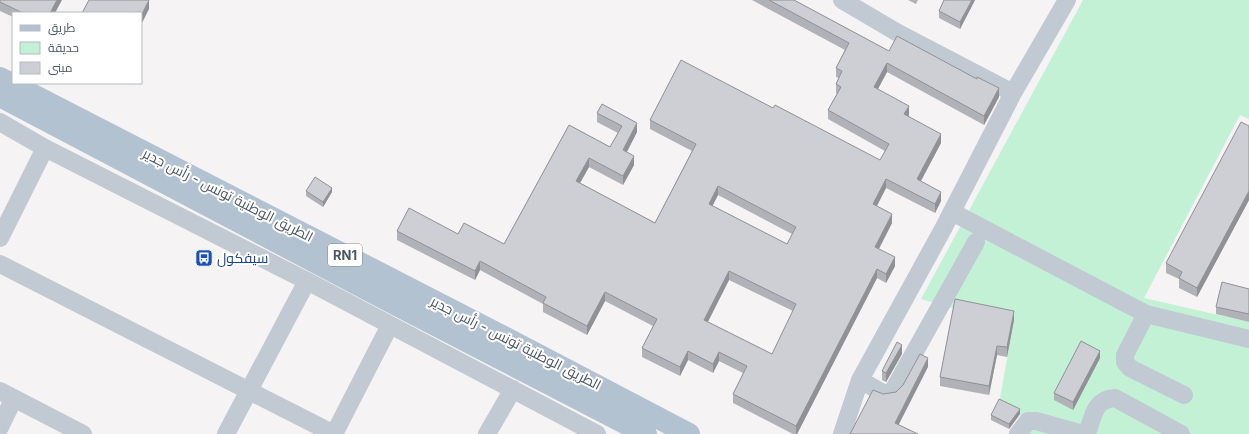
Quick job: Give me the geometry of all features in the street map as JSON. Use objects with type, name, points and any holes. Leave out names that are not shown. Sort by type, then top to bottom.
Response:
[{"type":"main road","name":"الطريق الوطنية تونس - رأس جدير","points":[[0,78],[491,330],[689,434]]},
{"type":"main road","name":"الطريق الوطنية تونس - رأس جدير","points":[[0,96],[384,299],[646,434]]},
{"type":"street","points":[[842,0],[898,34],[1013,93]]},
{"type":"street","points":[[842,434],[860,380],[952,212],[1013,93],[1067,0]]},
{"type":"street","points":[[0,122],[45,148],[307,281],[597,434]]},
{"type":"street","points":[[0,238],[45,148]]},
{"type":"street","points":[[952,212],[1146,314],[1249,339]]},
{"type":"street","points":[[860,380],[883,393],[890,393],[894,389],[976,242]]},
{"type":"street","points":[[0,264],[249,389],[334,434],[390,325]]},
{"type":"street","points":[[226,434],[307,281]]},
{"type":"street","points":[[1146,314],[1125,355],[1125,362],[1130,368],[1184,395]]},
{"type":"street","points":[[487,434],[513,389]]},
{"type":"street","points":[[0,427],[7,395],[83,434]]},
{"type":"street","points":[[1087,434],[1098,405],[1106,399],[1115,398],[1181,434]]},
{"type":"street","points":[[1018,434],[1028,421],[1036,421],[1083,434]]},
{"type":"green space","points":[[1083,0],[1249,0],[1249,119],[1240,115],[1144,298],[1249,322],[1249,434],[1013,434],[1022,416],[999,404],[1014,320],[955,309],[921,299]]},
{"type":"building","points":[[0,0],[57,0],[51,12],[21,12],[0,2]]},
{"type":"building","points":[[89,0],[149,0],[142,14],[142,12],[83,12]]},
{"type":"building","points":[[769,0],[794,0],[889,51],[897,36],[977,79],[977,77],[999,88],[984,116],[887,63],[874,87],[909,106],[904,114],[941,134],[917,179],[941,192],[935,204],[886,179],[873,204],[892,214],[875,247],[895,257],[886,274],[877,269],[796,426],[733,394],[747,366],[719,352],[713,364],[688,351],[680,367],[642,348],[657,319],[605,292],[587,326],[543,303],[546,297],[480,261],[475,271],[397,231],[409,208],[458,234],[464,223],[504,244],[569,125],[610,147],[622,126],[597,113],[602,104],[637,123],[623,150],[634,156],[623,176],[589,158],[576,181],[655,223],[696,144],[650,120],[681,60],[773,108],[775,105],[880,160],[889,144],[828,110],[841,87],[836,84],[842,71],[836,68],[849,43]],"holes":[[[718,186],[796,227],[787,244],[709,204]],[[729,271],[796,304],[772,354],[704,320]]]},
{"type":"building","points":[[944,0],[972,0],[960,22],[939,11]]},
{"type":"building","points":[[1241,122],[1249,126],[1249,191],[1197,288],[1179,278],[1182,272],[1166,263]]},
{"type":"building","points":[[315,177],[332,188],[323,202],[306,191]]},
{"type":"building","points":[[1222,282],[1249,289],[1249,314],[1216,307]]},
{"type":"building","points":[[955,299],[1014,311],[1007,347],[997,346],[989,386],[940,377]]},
{"type":"building","points":[[1081,341],[1100,351],[1073,402],[1054,393]]},
{"type":"building","points":[[897,342],[902,345],[886,373],[882,371]]},
{"type":"building","points":[[920,354],[928,358],[895,423],[918,434],[850,434],[873,390],[883,394],[896,392],[903,385]]},
{"type":"building","points":[[999,399],[1020,409],[1009,424],[991,415]]},
{"type":"place","name":"سيفكول","points":[[204,258]]}]
